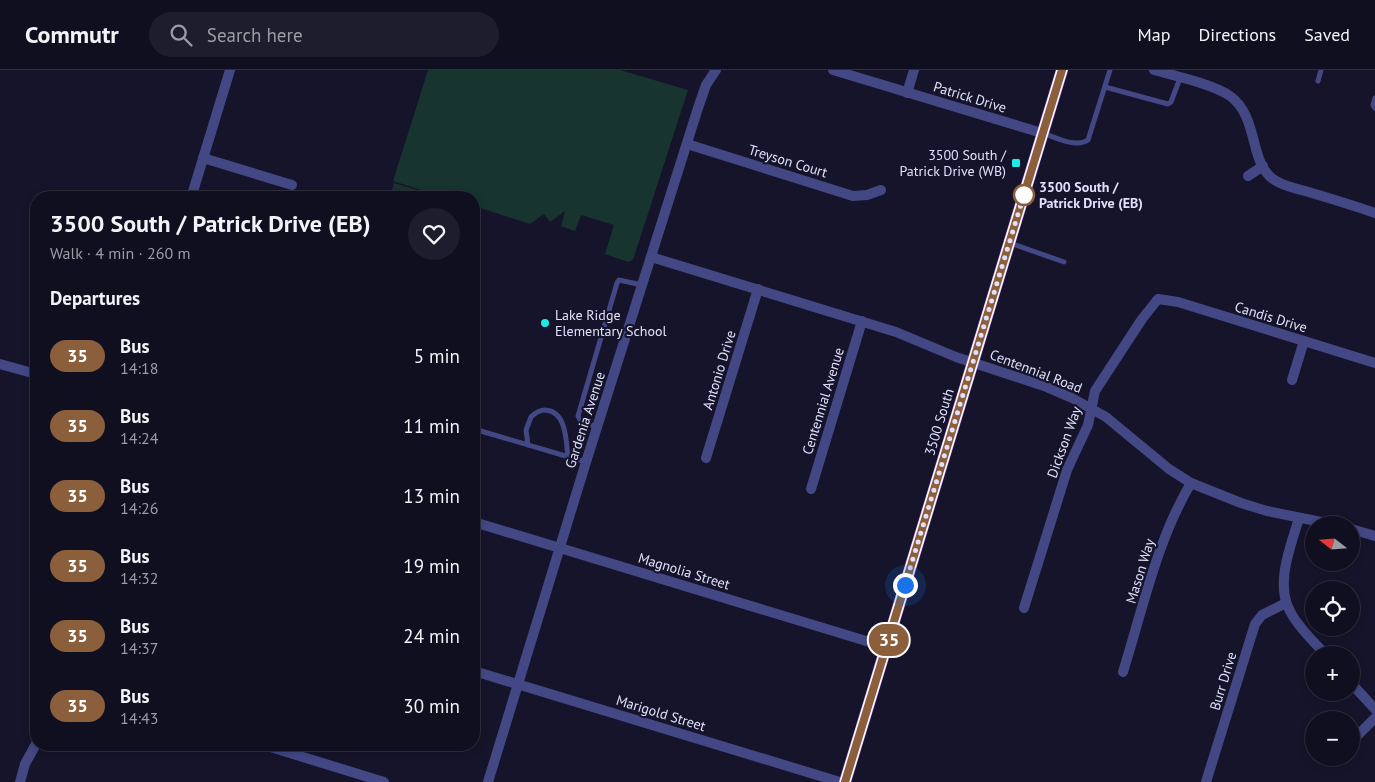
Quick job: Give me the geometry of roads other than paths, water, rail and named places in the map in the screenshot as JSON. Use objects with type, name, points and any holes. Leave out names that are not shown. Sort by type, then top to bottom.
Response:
[{"type":"main road","name":"3500 South","points":[[845,782],[1062,70]]},
{"type":"street","points":[[193,191],[230,70]]},
{"type":"street","name":"Gardenia Avenue","points":[[488,782],[559,548],[687,144],[706,85],[716,70]]},
{"type":"street","name":"Patrick Drive","points":[[833,70],[1042,133]]},
{"type":"street","points":[[907,92],[914,70]]},
{"type":"street","points":[[1154,70],[1217,89],[1230,96],[1241,107],[1249,121],[1262,166],[1273,180],[1287,186],[1375,212]]},
{"type":"street","name":"Treyson Court","points":[[687,144],[853,196],[867,195],[881,190]]},
{"type":"street","points":[[204,158],[292,185]]},
{"type":"street","points":[[1248,176],[1262,166]]},
{"type":"street","name":"Centennial Road","points":[[651,257],[896,332],[973,363],[1044,386],[1092,408],[1106,417],[1169,469],[1191,483],[1241,503],[1305,519]]},
{"type":"street","name":"Antonio Drive","points":[[706,458],[758,290]]},
{"type":"street","name":"Candis Drive","points":[[1158,299],[1178,302],[1375,363]]},
{"type":"street","name":"Dickson Way","points":[[1024,608],[1067,470],[1088,425],[1095,390],[1142,319],[1158,299]]},
{"type":"street","name":"Centennial Avenue","points":[[811,489],[862,321]]},
{"type":"street","points":[[1292,380],[1304,341]]},
{"type":"street","points":[[0,364],[30,372]]},
{"type":"street","name":"Mason Way","points":[[1123,672],[1166,534],[1191,483]]},
{"type":"street","points":[[1299,518],[1286,566],[1284,583],[1286,603],[1291,614],[1318,646]]},
{"type":"street","name":"Magnolia Street","points":[[480,524],[886,647]]},
{"type":"street","points":[[1360,532],[1375,536]]},
{"type":"street","name":"Burr Drive","points":[[1206,782],[1255,624],[1262,615],[1286,603]]},
{"type":"street","name":"Marigold Street","points":[[480,673],[840,782]]},
{"type":"street","points":[[1360,693],[1375,709]]},
{"type":"street","points":[[1360,733],[1375,718]]},
{"type":"street","points":[[20,782],[25,764],[32,751]]},
{"type":"street","points":[[283,751],[384,782]]},
{"type":"lane","points":[[1042,133],[1075,143],[1083,144],[1088,140],[1110,70]]},
{"type":"lane","points":[[1318,82],[1322,70]]},
{"type":"lane","points":[[1105,87],[1168,104],[1171,102],[1180,78]]},
{"type":"lane","points":[[1375,98],[1373,106],[1375,108]]},
{"type":"lane","points":[[1009,243],[1064,262]]},
{"type":"lane","points":[[598,427],[581,422],[578,416],[617,283],[619,280],[623,280],[642,285]]},
{"type":"lane","points":[[528,445],[526,430],[530,417],[542,410],[552,412],[562,422],[568,457]]},
{"type":"lane","points":[[480,431],[586,462]]},
{"type":"place","name":"3500 South / Patrick Drive (WB)","points":[[1016,163]]},
{"type":"place","name":"3500 South / Patrick Drive (EB)","points":[[1024,195]]},
{"type":"place","name":"Lake Ridge Elementary School","points":[[545,323]]}]
